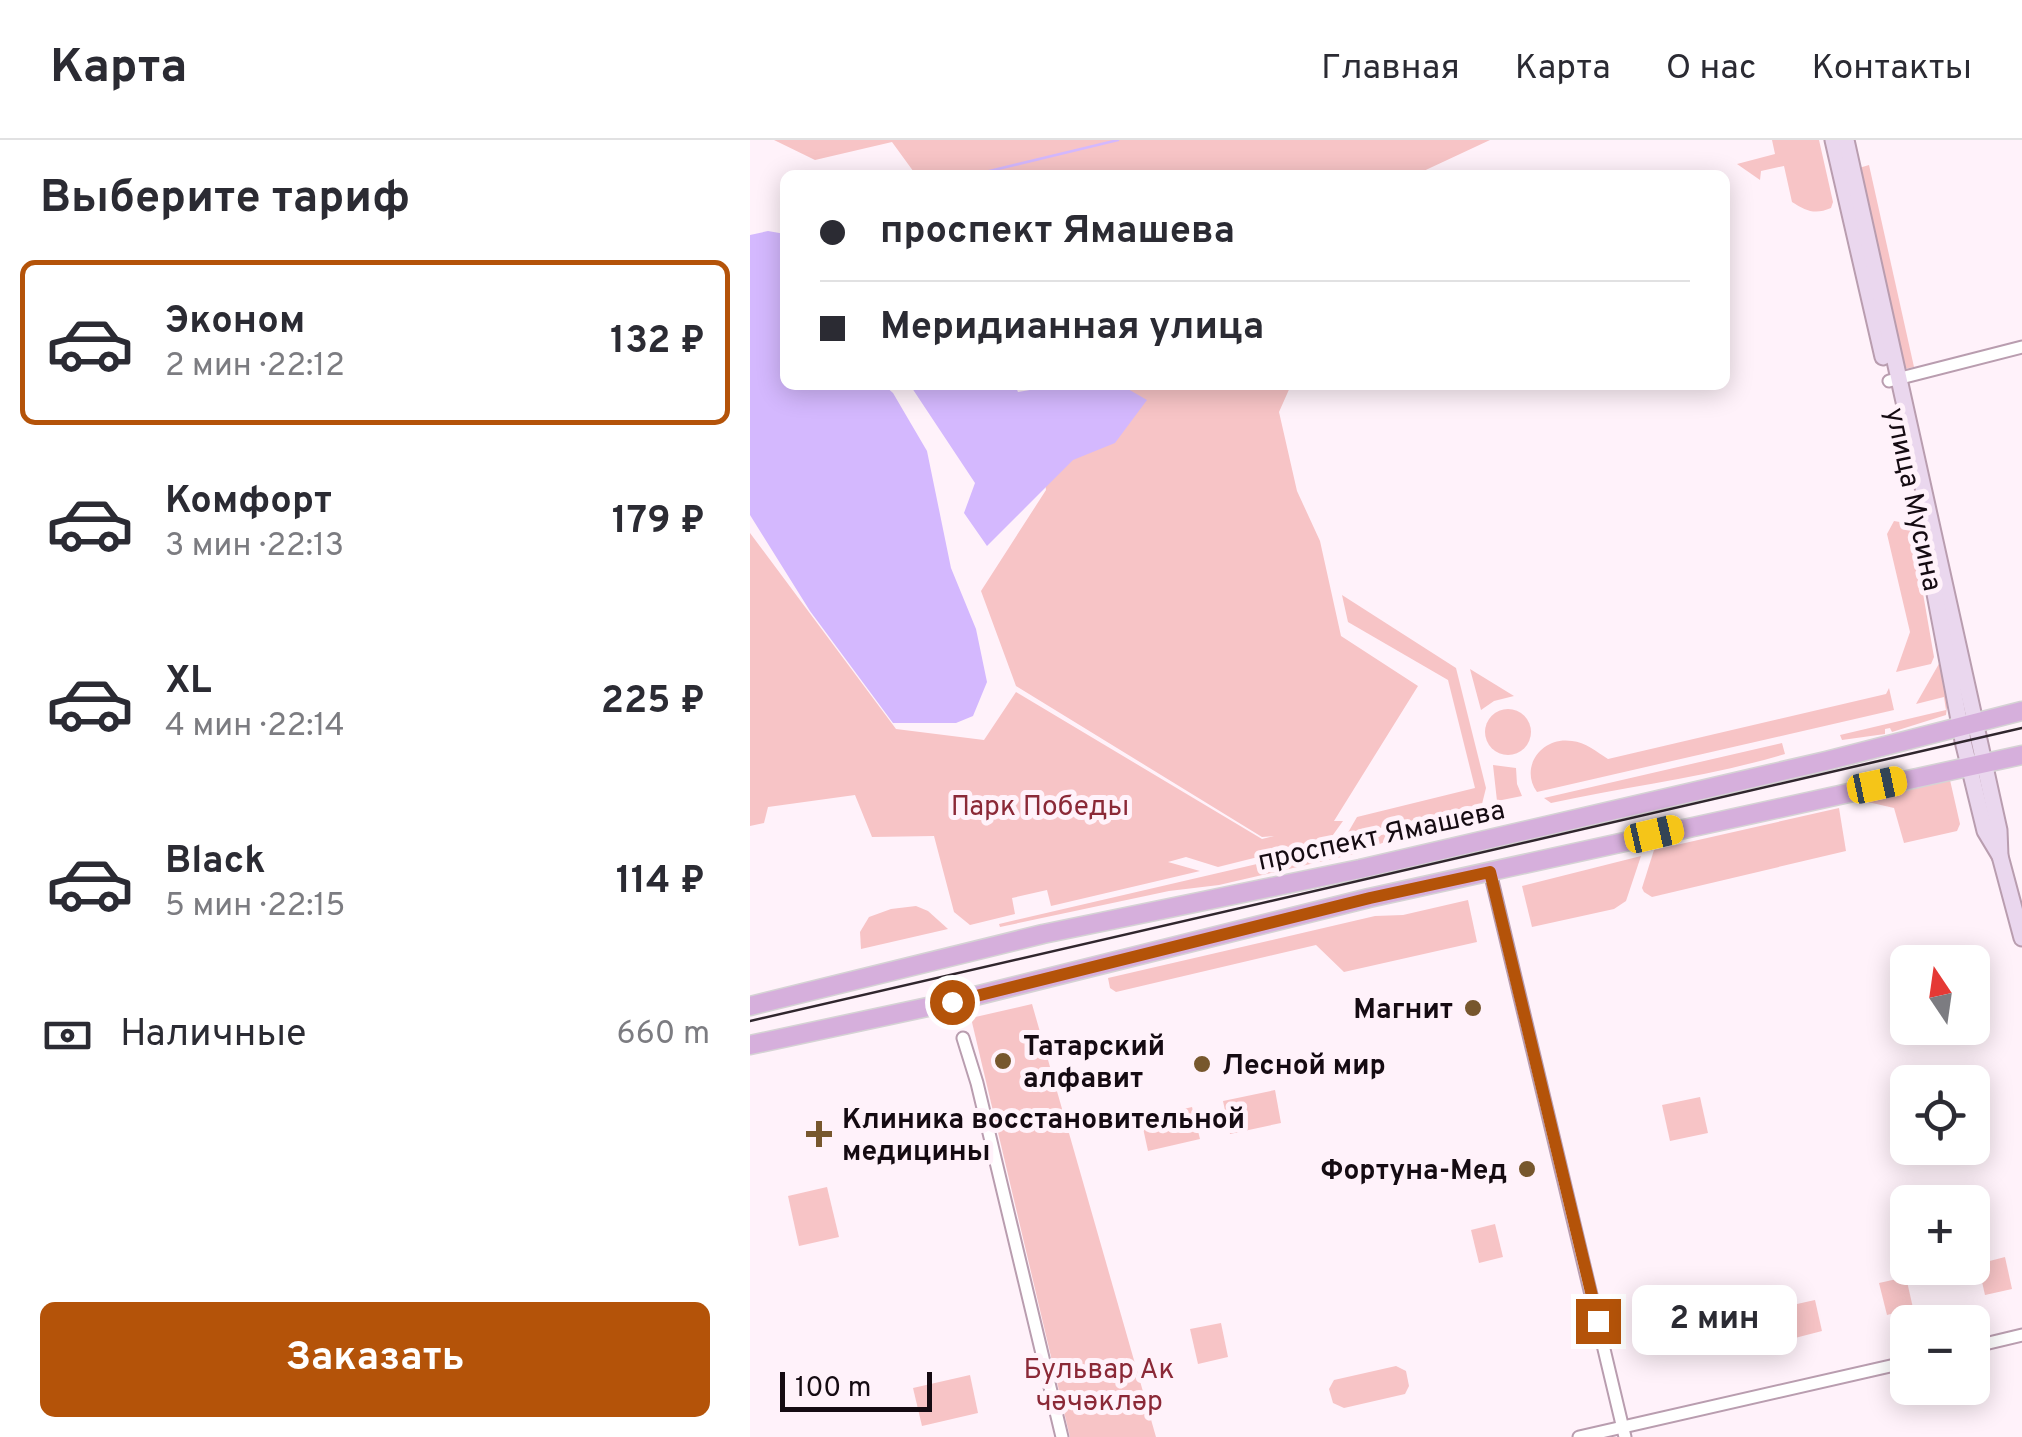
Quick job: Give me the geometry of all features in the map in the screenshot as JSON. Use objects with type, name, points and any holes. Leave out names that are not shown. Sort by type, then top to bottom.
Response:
[{"type":"main road","name":"проспект Ямашева","points":[[750,1006],[1069,928],[1360,868],[2022,711]]},
{"type":"main road","points":[[750,1044],[952,1002],[1370,898],[2022,755]]},
{"type":"street","name":"улица Мусина","points":[[1834,140],[1894,380]]},
{"type":"street","name":"улица Мусина","points":[[1846,140],[1976,764],[1984,832],[2000,856],[2022,938]]},
{"type":"street","points":[[1894,380],[2022,347]]},
{"type":"street","points":[[1490,872],[1624,1432]]},
{"type":"street","points":[[964,1038],[1062,1437]]},
{"type":"street","points":[[1990,1342],[2022,1335]]},
{"type":"street","points":[[1580,1437],[1624,1432],[1890,1366]]},
{"type":"green space","points":[[774,140],[1490,140],[1426,170],[912,170],[892,142],[815,160]]},
{"type":"green space","points":[[1772,140],[1819,140],[1833,202],[1831,208],[1811,211],[1792,202],[1784,166],[1761,171],[1760,180],[1737,164],[1775,154]]},
{"type":"green space","points":[[1869,165],[1914,367],[1904,369],[1859,168]]},
{"type":"green space","name":"Парк Победы","points":[[1032,390],[1289,390],[1279,412],[1297,491],[1320,541],[1341,636],[1418,686],[1334,821],[1343,821],[1330,839],[1218,867],[1186,857],[1168,862],[1200,871],[1051,906],[1047,890],[1012,898],[1015,914],[970,925],[954,912],[934,836],[872,837],[855,795],[768,807],[764,823],[750,826],[750,533],[896,729],[984,740],[1016,692],[1262,839],[1274,836],[1262,837],[1016,686],[981,591],[1046,490]]},
{"type":"green space","points":[[1894,521],[1911,524],[1934,657],[1931,664],[1896,672],[1910,632],[1887,534]]},
{"type":"green space","points":[[1342,595],[1456,668],[1486,788],[1482,804],[1346,836],[1357,817],[1475,788],[1448,680],[1348,622]]},
{"type":"green space","points":[[1940,662],[1948,699],[1946,715],[1892,732],[1885,729],[1885,734],[1842,740],[1840,735],[1946,710],[1944,697],[1916,704]]},
{"type":"green space","points":[[1470,669],[1514,696],[1494,701],[1481,710]]},
{"type":"green space","points":[[1889,688],[1894,710],[1537,792],[1532,782],[1536,755],[1551,743],[1582,743],[1608,759],[1886,694]]},
{"type":"green space","points":[[1508,709],[1524,716],[1531,732],[1524,748],[1508,755],[1492,748],[1485,732],[1492,716]]},
{"type":"green space","points":[[1782,743],[1785,754],[1727,769],[1551,803],[1544,798]]},
{"type":"green space","points":[[1493,765],[1516,768],[1522,796],[1497,801]]},
{"type":"green space","points":[[1950,780],[1960,824],[1957,831],[1904,843],[1894,808],[1859,800]]},
{"type":"green space","points":[[1839,808],[1846,851],[1652,897],[1642,888],[1654,850]]},
{"type":"green space","points":[[1476,813],[1470,821],[1390,840],[1354,854],[1219,885],[1169,891],[1000,927],[999,924]]},
{"type":"green space","points":[[1641,856],[1626,901],[1614,909],[1532,927],[1522,886]]},
{"type":"green space","points":[[1468,900],[1477,942],[1344,972],[1316,945],[1116,992],[1110,988],[1108,978],[1375,916],[1403,915]]},
{"type":"green space","points":[[916,906],[948,929],[861,949],[860,932],[869,917]]},
{"type":"green space","name":"Бульвар Ак чәчәкләр","points":[[1032,1004],[1156,1437],[1070,1437],[971,1018]]},
{"type":"green space","points":[[1275,1090],[1281,1123],[1230,1134],[1223,1101]]},
{"type":"green space","points":[[1700,1097],[1708,1133],[1670,1141],[1662,1105]]},
{"type":"green space","points":[[1192,1107],[1200,1139],[1148,1151],[1141,1119]]},
{"type":"green space","points":[[827,1187],[839,1237],[799,1246],[788,1196]]},
{"type":"green space","points":[[1495,1224],[1503,1257],[1479,1263],[1471,1230]]},
{"type":"green space","points":[[2005,1257],[2012,1289],[1985,1295],[1983,1285],[1990,1285],[1990,1261]]},
{"type":"green space","points":[[1890,1281],[1890,1285],[1908,1285],[1912,1305],[1890,1305],[1887,1315],[1879,1283]]},
{"type":"green space","points":[[1815,1300],[1822,1331],[1795,1338],[1788,1306]]},
{"type":"green space","points":[[1221,1323],[1228,1357],[1198,1364],[1190,1329]]},
{"type":"green space","points":[[1396,1366],[1406,1371],[1409,1386],[1405,1394],[1344,1408],[1333,1403],[1329,1389],[1334,1380]]},
{"type":"green space","points":[[970,1375],[978,1413],[922,1426],[913,1388]]},
{"type":"shaded area","points":[[780,233],[780,390],[890,390],[927,451],[951,568],[976,629],[987,682],[973,716],[956,723],[893,723],[810,611],[750,515],[750,235]]},
{"type":"shaded area","points":[[913,390],[1130,390],[1147,400],[1115,443],[1073,460],[987,546],[964,513],[975,483]]},
{"type":"waterway","points":[[994,170],[1118,140]]},
{"type":"tram line","points":[[750,1021],[2022,728]]},
{"type":"place","name":"Магнит","points":[[1473,1008]]},
{"type":"place","name":"Татарский алфавит","points":[[1003,1061]]},
{"type":"place","name":"Лесной мир","points":[[1202,1064]]},
{"type":"place","name":"Клиника восстановительной медицины","points":[[819,1134]]},
{"type":"place","name":"Фортуна-Мед","points":[[1527,1169]]},
{"type":"route","points":[[952,1002],[1490,872],[1598,1321]]}]
